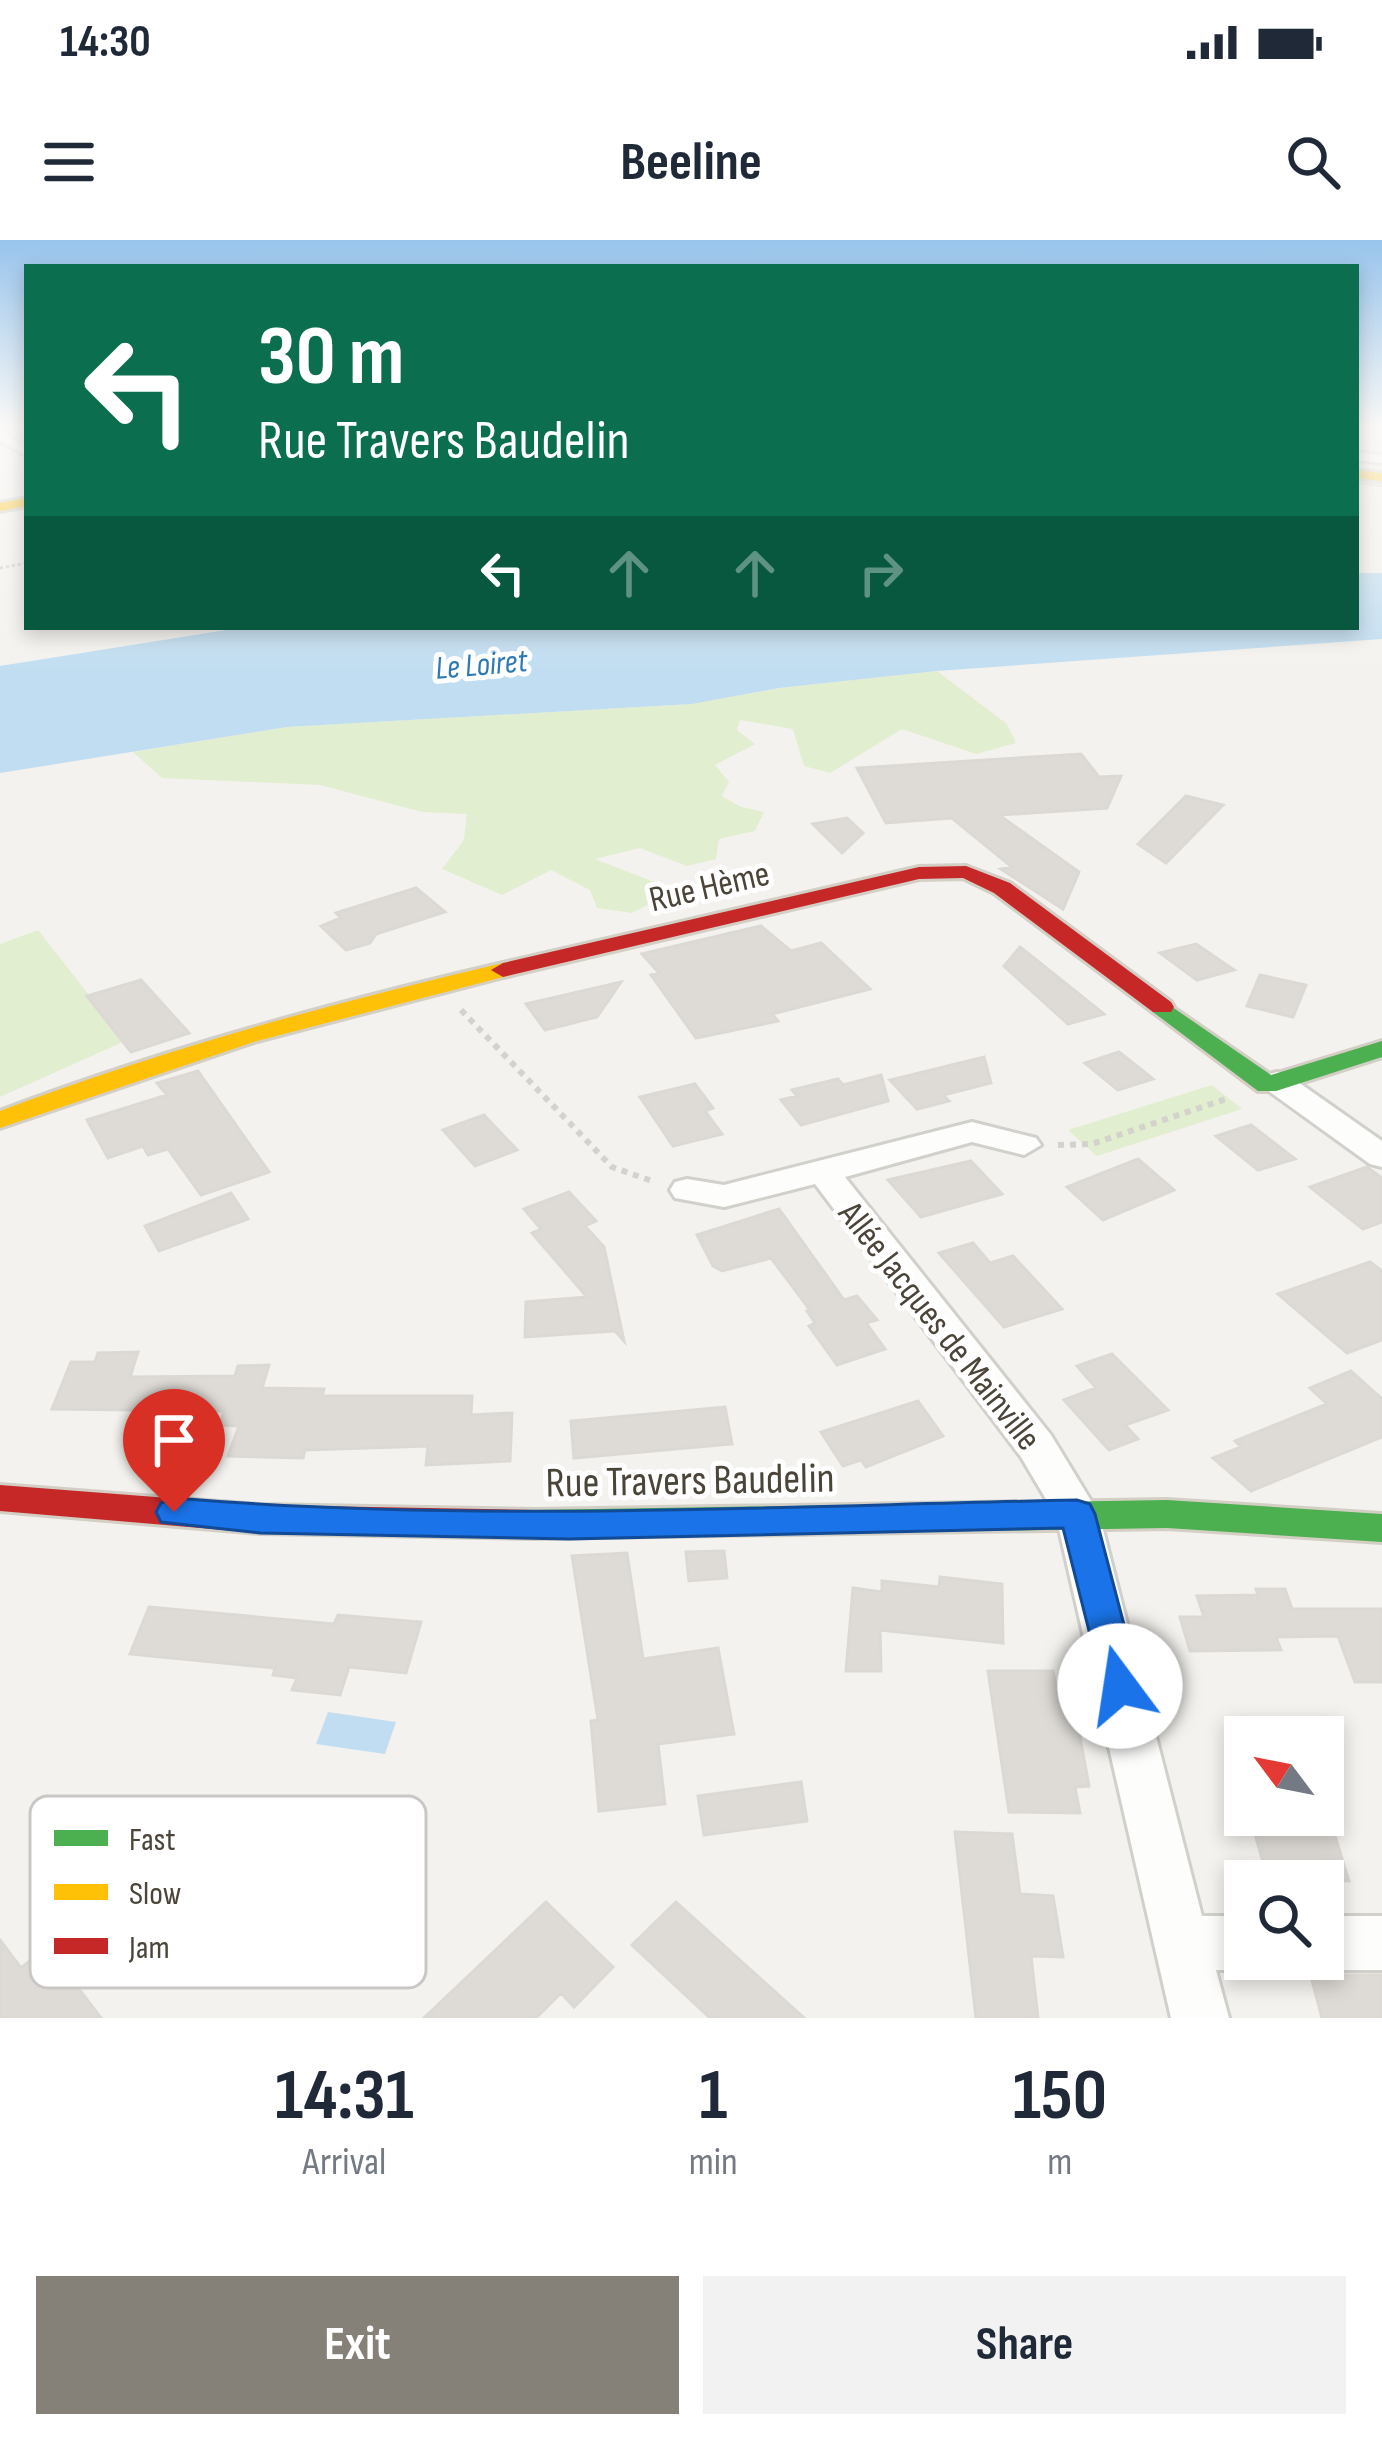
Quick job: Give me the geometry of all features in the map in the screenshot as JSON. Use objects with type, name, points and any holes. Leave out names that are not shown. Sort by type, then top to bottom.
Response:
[{"type":"street","name":"Rue Hème","points":[[0,1120],[114,1077],[337,1009],[896,878],[950,870],[1002,888],[1272,1084]]},
{"type":"street","points":[[1272,1084],[1382,1049]]},
{"type":"street","points":[[1272,1084],[1382,1157]]},
{"type":"street","points":[[824,1172],[972,1132],[1024,1145]]},
{"type":"street","name":"Allée Jacques de Mainville","points":[[687,1190],[724,1196],[824,1172],[1036,1447],[1077,1514],[1200,2018]]},
{"type":"street","name":"Rue Travers Baudelin","points":[[0,1498],[260,1520],[545,1524],[1167,1514],[1382,1528]]},
{"type":"street","points":[[1185,1943],[1224,1943]]},
{"type":"street","points":[[1344,1943],[1382,1943]]},
{"type":"path","points":[[437,985],[612,1167],[687,1190]]},
{"type":"path","points":[[1024,1145],[1092,1144],[1272,1084]]},
{"type":"green space","points":[[937,671],[1007,724],[1016,743],[976,754],[902,729],[830,773],[804,766],[793,729],[740,720],[737,730],[755,744],[715,765],[729,782],[722,796],[764,812],[755,831],[719,839],[716,859],[687,866],[640,848],[595,859],[657,883],[663,897],[632,913],[597,908],[590,890],[551,870],[502,895],[442,869],[464,840],[467,814],[422,812],[320,785],[162,778],[133,752],[287,727],[692,704],[779,688]]},
{"type":"green space","points":[[38,930],[125,1041],[0,1097],[0,944]]},
{"type":"green space","points":[[1212,1085],[1242,1109],[1097,1156],[1068,1130]]},
{"type":"water","name":"Le Loiret","points":[[1359,573],[1382,573],[1382,639],[937,671],[779,688],[692,704],[287,727],[0,773],[0,666],[226,630],[1359,630]]},
{"type":"water","points":[[328,1712],[396,1722],[385,1754],[316,1744]]},
{"type":"building","points":[[1081,754],[1099,777],[1121,776],[1107,808],[999,815],[1079,872],[1063,909],[1001,869],[1012,867],[952,818],[886,823],[857,768]]},
{"type":"building","points":[[1186,796],[1223,805],[1166,863],[1138,844]]},
{"type":"building","points":[[847,818],[863,833],[842,853],[813,824]]},
{"type":"building","points":[[416,888],[445,912],[376,934],[370,943],[346,950],[321,926],[341,918],[336,913]]},
{"type":"building","points":[[761,926],[791,951],[821,943],[870,989],[772,1014],[778,1021],[696,1038],[651,975],[659,973],[642,954]]},
{"type":"building","points":[[1196,944],[1234,970],[1197,980],[1160,953]]},
{"type":"building","points":[[1020,947],[1104,1014],[1068,1024],[1004,966]]},
{"type":"building","points":[[1260,975],[1306,985],[1293,1017],[1247,1006]]},
{"type":"building","points":[[141,980],[189,1033],[131,1052],[87,996]]},
{"type":"building","points":[[621,982],[597,1017],[545,1030],[526,1004]]},
{"type":"building","points":[[1119,1052],[1153,1079],[1118,1090],[1085,1063]]},
{"type":"building","points":[[984,1057],[991,1083],[943,1095],[949,1101],[917,1109],[890,1080]]},
{"type":"building","points":[[198,1071],[269,1172],[201,1195],[168,1149],[148,1155],[143,1146],[108,1158],[87,1120],[167,1095],[157,1083]]},
{"type":"building","points":[[881,1075],[888,1101],[801,1125],[781,1100],[797,1096],[792,1090]]},
{"type":"building","points":[[695,1084],[713,1108],[705,1111],[722,1134],[673,1146],[640,1097]]},
{"type":"building","points":[[484,1115],[517,1150],[475,1166],[443,1130]]},
{"type":"building","points":[[1251,1125],[1295,1159],[1258,1170],[1216,1136]]},
{"type":"building","points":[[1138,1159],[1174,1190],[1103,1220],[1067,1187]]},
{"type":"building","points":[[971,1161],[1002,1194],[921,1217],[888,1180]]},
{"type":"building","points":[[1367,1167],[1382,1178],[1382,1222],[1363,1229],[1310,1187]]},
{"type":"building","points":[[569,1192],[596,1221],[585,1226],[604,1247],[624,1341],[615,1331],[525,1337],[526,1302],[587,1297],[532,1233],[541,1229],[524,1209]]},
{"type":"building","points":[[231,1193],[248,1219],[159,1251],[145,1226]]},
{"type":"building","points":[[779,1209],[844,1300],[857,1296],[877,1320],[866,1323],[885,1349],[837,1365],[809,1326],[815,1323],[810,1310],[771,1258],[722,1271],[713,1266],[697,1235]]},
{"type":"building","points":[[973,1243],[990,1263],[1013,1256],[1062,1309],[1004,1327],[939,1253]]},
{"type":"building","points":[[1370,1262],[1382,1271],[1382,1340],[1347,1353],[1278,1294]]},
{"type":"building","points":[[138,1352],[130,1377],[235,1376],[238,1366],[269,1365],[262,1388],[324,1389],[322,1396],[472,1396],[471,1415],[512,1413],[510,1461],[426,1465],[428,1446],[305,1450],[303,1458],[228,1456],[239,1426],[220,1425],[224,1411],[52,1409],[71,1362],[95,1362],[98,1353]]},
{"type":"building","points":[[1112,1354],[1168,1410],[1125,1425],[1138,1439],[1109,1450],[1064,1400],[1096,1388],[1077,1366]]},
{"type":"building","points":[[1351,1371],[1382,1399],[1382,1437],[1251,1491],[1213,1458],[1241,1447],[1235,1441],[1327,1404],[1310,1388]]},
{"type":"building","points":[[918,1401],[943,1436],[866,1467],[861,1460],[843,1466],[821,1432]]},
{"type":"building","points":[[725,1407],[732,1444],[574,1458],[571,1421]]},
{"type":"building","points":[[724,1551],[727,1578],[689,1581],[686,1552]]},
{"type":"building","points":[[627,1553],[643,1659],[718,1648],[734,1734],[658,1744],[665,1804],[599,1811],[591,1721],[598,1720],[572,1556]]},
{"type":"building","points":[[940,1577],[1002,1584],[1003,1643],[880,1630],[881,1671],[846,1671],[853,1588],[882,1592],[882,1581],[939,1587]]},
{"type":"building","points":[[1256,1589],[1285,1589],[1292,1609],[1382,1609],[1382,1682],[1355,1682],[1338,1636],[1276,1637],[1281,1650],[1190,1651],[1180,1617],[1204,1617],[1197,1596],[1258,1595]]},
{"type":"building","points":[[149,1607],[334,1624],[338,1615],[421,1622],[406,1673],[349,1667],[340,1695],[292,1690],[297,1678],[273,1675],[275,1668],[130,1654]]},
{"type":"building","points":[[988,1671],[1053,1671],[1058,1697],[1073,1699],[1089,1786],[1075,1787],[1080,1813],[1009,1812]]},
{"type":"building","points":[[801,1782],[807,1821],[704,1835],[698,1796]]},
{"type":"building","points":[[955,1832],[1012,1834],[1020,1894],[1053,1896],[1063,1957],[1031,1956],[1038,2018],[976,2018]]},
{"type":"building","points":[[1256,1836],[1335,1836],[1342,1860],[1262,1860]]},
{"type":"building","points":[[546,1902],[613,1967],[574,2007],[561,1993],[536,2018],[424,2018]]},
{"type":"building","points":[[676,1902],[804,2018],[710,2018],[632,1945]]},
{"type":"building","points":[[0,1940],[21,1968],[30,1961],[30,1988],[78,1988],[101,2018],[0,2018]]},
{"type":"building","points":[[1382,1975],[1382,2018],[1322,2018],[1312,1980]]},
{"type":"traffic: fast","points":[[1162,1007],[1267,1085],[1382,1049]]},
{"type":"traffic: fast","points":[[534,1524],[1167,1514],[1382,1528]]},
{"type":"traffic: slow","points":[[0,1120],[248,1036],[503,970]]},
{"type":"traffic: jam","points":[[503,970],[919,873],[966,872],[1002,888],[1162,1007]]},
{"type":"traffic: jam","points":[[0,1498],[260,1519],[534,1524]]},
{"type":"route","points":[[174,1512],[260,1520],[569,1525],[1077,1514],[1120,1686]]}]
